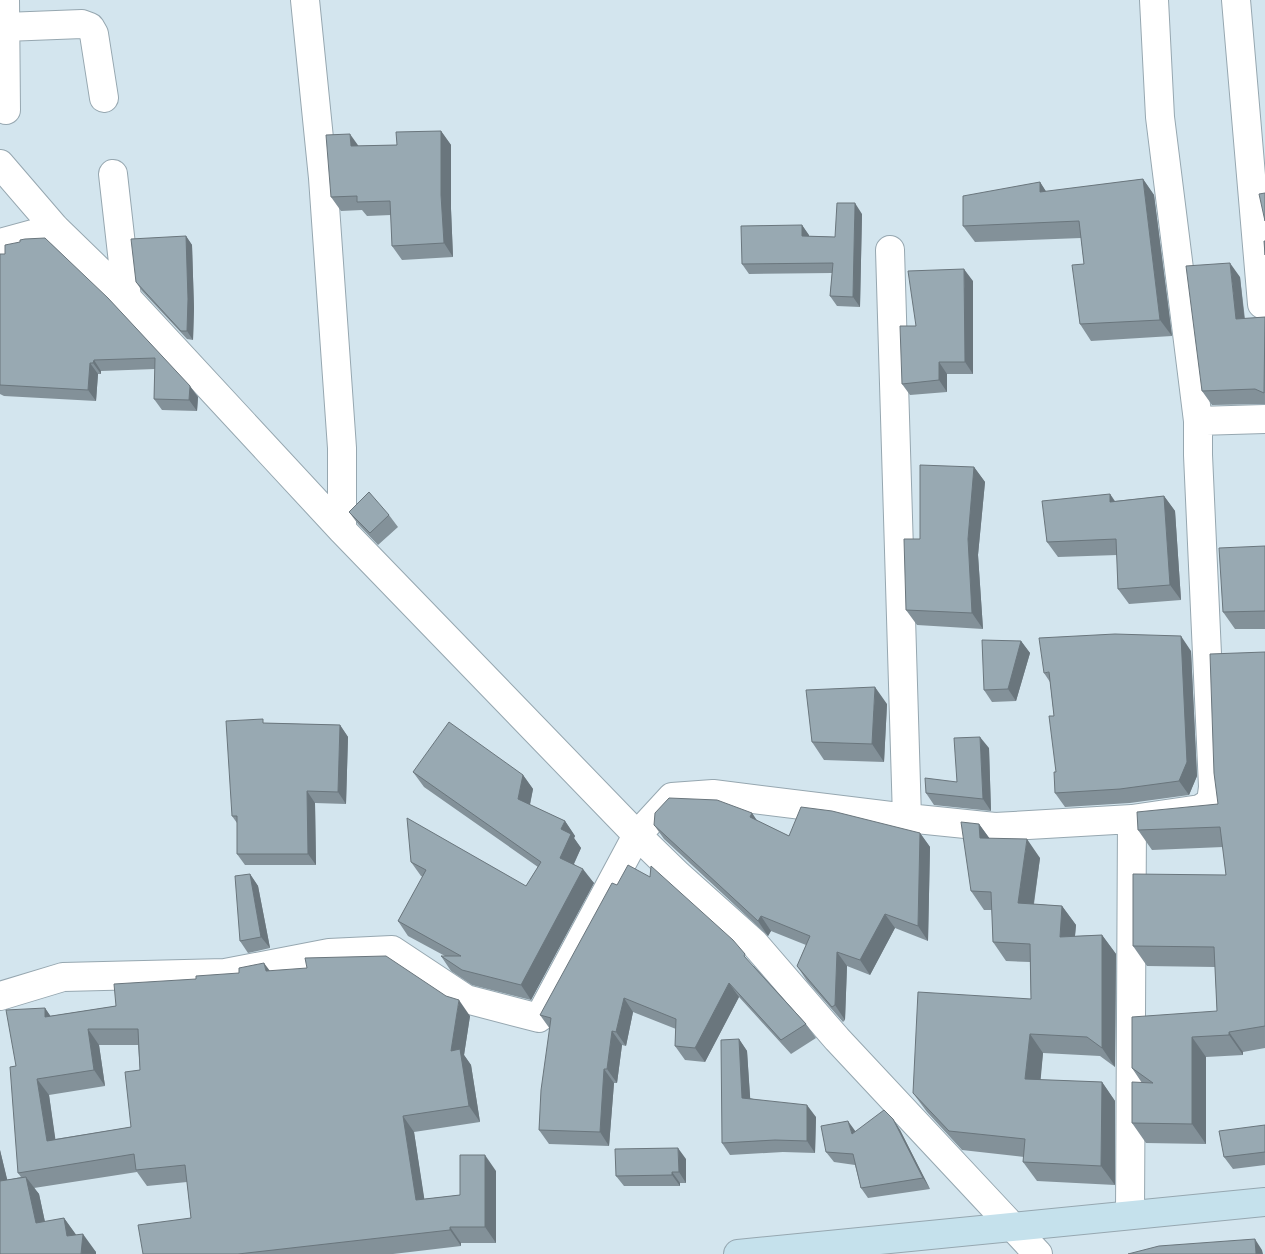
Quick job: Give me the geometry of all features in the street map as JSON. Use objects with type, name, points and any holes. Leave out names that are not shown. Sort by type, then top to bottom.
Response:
[{"type":"main road","points":[[738,1254],[1265,1202]]},
{"type":"street","points":[[5,0],[6,110]]},
{"type":"street","points":[[305,0],[323,178],[342,448],[342,530]]},
{"type":"street","points":[[0,996],[63,977],[225,973],[329,953],[392,950],[466,999],[539,1018],[637,835],[672,797],[713,794],[908,818],[994,826],[1132,819],[1200,809],[1211,802],[1213,787],[1198,465],[1198,422],[1160,117],[1154,0]]},
{"type":"street","points":[[1236,0],[1262,304]]},
{"type":"street","points":[[5,27],[82,24],[90,28],[94,34],[104,98]]},
{"type":"street","points":[[0,164],[56,228],[128,298],[342,530],[637,835],[678,875],[754,943],[837,1039],[1038,1254]]},
{"type":"street","points":[[113,174],[128,298]]},
{"type":"street","points":[[0,242],[56,228]]},
{"type":"street","points":[[890,250],[908,818]]},
{"type":"street","points":[[1198,422],[1265,418]]},
{"type":"street","points":[[1130,1215],[1132,819]]},
{"type":"building","points":[[441,131],[441,195],[444,243],[392,246],[390,201],[357,202],[357,196],[331,197],[326,135],[350,134],[351,146],[397,145],[396,132]]},
{"type":"building","points":[[1143,179],[1160,320],[1080,324],[1072,265],[1084,264],[1079,221],[963,226],[963,196],[1040,182],[1040,192]]},
{"type":"building","points":[[1265,193],[1265,221],[1259,194]]},
{"type":"building","points":[[837,203],[855,203],[853,297],[830,296],[833,263],[742,264],[741,226],[802,225],[802,236],[835,237]]},
{"type":"building","points":[[186,236],[187,331],[181,331],[136,282],[131,239]]},
{"type":"building","points":[[45,238],[108,298],[190,386],[189,400],[154,399],[155,358],[94,360],[93,363],[90,363],[88,390],[0,385],[0,254],[5,254],[5,245],[25,239]]},
{"type":"building","points":[[1230,263],[1236,319],[1265,317],[1264,393],[1255,389],[1202,391],[1186,266]]},
{"type":"building","points":[[964,269],[965,362],[939,362],[939,380],[902,384],[900,326],[916,326],[908,271]]},
{"type":"building","points":[[920,465],[974,467],[968,539],[972,613],[906,610],[904,539],[920,539]]},
{"type":"building","points":[[369,492],[389,515],[370,533],[349,512]]},
{"type":"building","points":[[1110,494],[1110,502],[1164,496],[1170,585],[1118,589],[1116,539],[1047,542],[1042,501]]},
{"type":"building","points":[[1265,546],[1265,611],[1223,612],[1219,548]]},
{"type":"building","points":[[1115,634],[1181,636],[1187,762],[1179,781],[1120,789],[1055,793],[1054,772],[1056,772],[1049,716],[1054,716],[1049,672],[1044,673],[1039,638]]},
{"type":"building","points":[[982,640],[1021,641],[1008,689],[984,690]]},
{"type":"building","points":[[1265,652],[1265,1026],[1229,1032],[1229,1035],[1192,1037],[1192,1124],[1132,1123],[1132,1082],[1153,1083],[1132,1068],[1132,1017],[1217,1011],[1214,947],[1133,946],[1133,874],[1226,875],[1220,827],[1138,830],[1137,812],[1218,804],[1214,773],[1210,654]]},
{"type":"building","points":[[875,687],[872,744],[812,742],[806,690]]},
{"type":"building","points":[[263,719],[263,723],[340,725],[338,792],[307,791],[308,854],[237,854],[237,816],[232,816],[226,721]]},
{"type":"building","points":[[449,722],[523,775],[518,799],[565,821],[561,829],[571,834],[560,858],[583,869],[521,985],[462,970],[441,956],[461,956],[398,921],[426,870],[411,862],[407,818],[526,886],[541,862],[413,772]]},
{"type":"building","points":[[980,737],[983,799],[926,793],[925,778],[957,782],[954,738]]},
{"type":"building","points":[[669,798],[717,800],[752,813],[750,817],[789,836],[801,807],[832,811],[920,833],[918,926],[885,914],[860,960],[837,952],[835,1005],[832,1007],[797,966],[810,936],[761,916],[758,921],[654,825],[655,813]]},
{"type":"building","points":[[961,822],[979,824],[980,838],[1027,839],[1018,903],[1062,906],[1060,937],[1102,935],[1102,1048],[1087,1037],[1030,1034],[1025,1079],[1102,1082],[1101,1166],[1023,1162],[1025,1139],[949,1131],[913,1093],[918,992],[1031,999],[1030,944],[993,942],[991,892],[971,891]]},
{"type":"building","points":[[628,865],[650,877],[651,866],[733,940],[745,954],[744,956],[806,1024],[781,1040],[729,983],[695,1048],[675,1046],[676,1019],[624,998],[616,1032],[612,1031],[607,1069],[604,1069],[600,1132],[539,1130],[541,1090],[551,1018],[540,1015],[612,883],[617,885]]},
{"type":"building","points":[[250,874],[261,937],[240,941],[235,876]]},
{"type":"building","points":[[386,956],[446,996],[459,1000],[451,1051],[460,1049],[469,1106],[403,1116],[416,1200],[460,1195],[460,1155],[485,1155],[485,1227],[450,1227],[450,1230],[238,1254],[143,1254],[138,1225],[191,1218],[185,1165],[136,1170],[134,1154],[18,1173],[10,1067],[16,1066],[6,1010],[45,1008],[45,1017],[116,1006],[114,984],[196,979],[196,976],[239,973],[239,968],[264,963],[266,971],[307,968],[305,958]],"holes":[[[88,1029],[138,1029],[140,1070],[125,1072],[131,1127],[47,1141],[37,1079],[94,1070]]]},
{"type":"building","points":[[739,1039],[742,1098],[807,1105],[807,1141],[775,1140],[722,1143],[721,1040]]},
{"type":"building","points":[[884,1110],[893,1119],[923,1178],[861,1188],[853,1154],[826,1152],[821,1126],[848,1121],[852,1134]]},
{"type":"building","points":[[1265,1125],[1265,1152],[1224,1157],[1219,1131]]},
{"type":"building","points":[[678,1148],[679,1172],[672,1172],[672,1175],[616,1176],[615,1149]]},
{"type":"building","points":[[26,1177],[36,1223],[64,1218],[67,1236],[83,1234],[81,1254],[0,1254],[0,1181]]},
{"type":"building","points":[[1255,1239],[1256,1254],[1128,1254],[1159,1246]]}]
